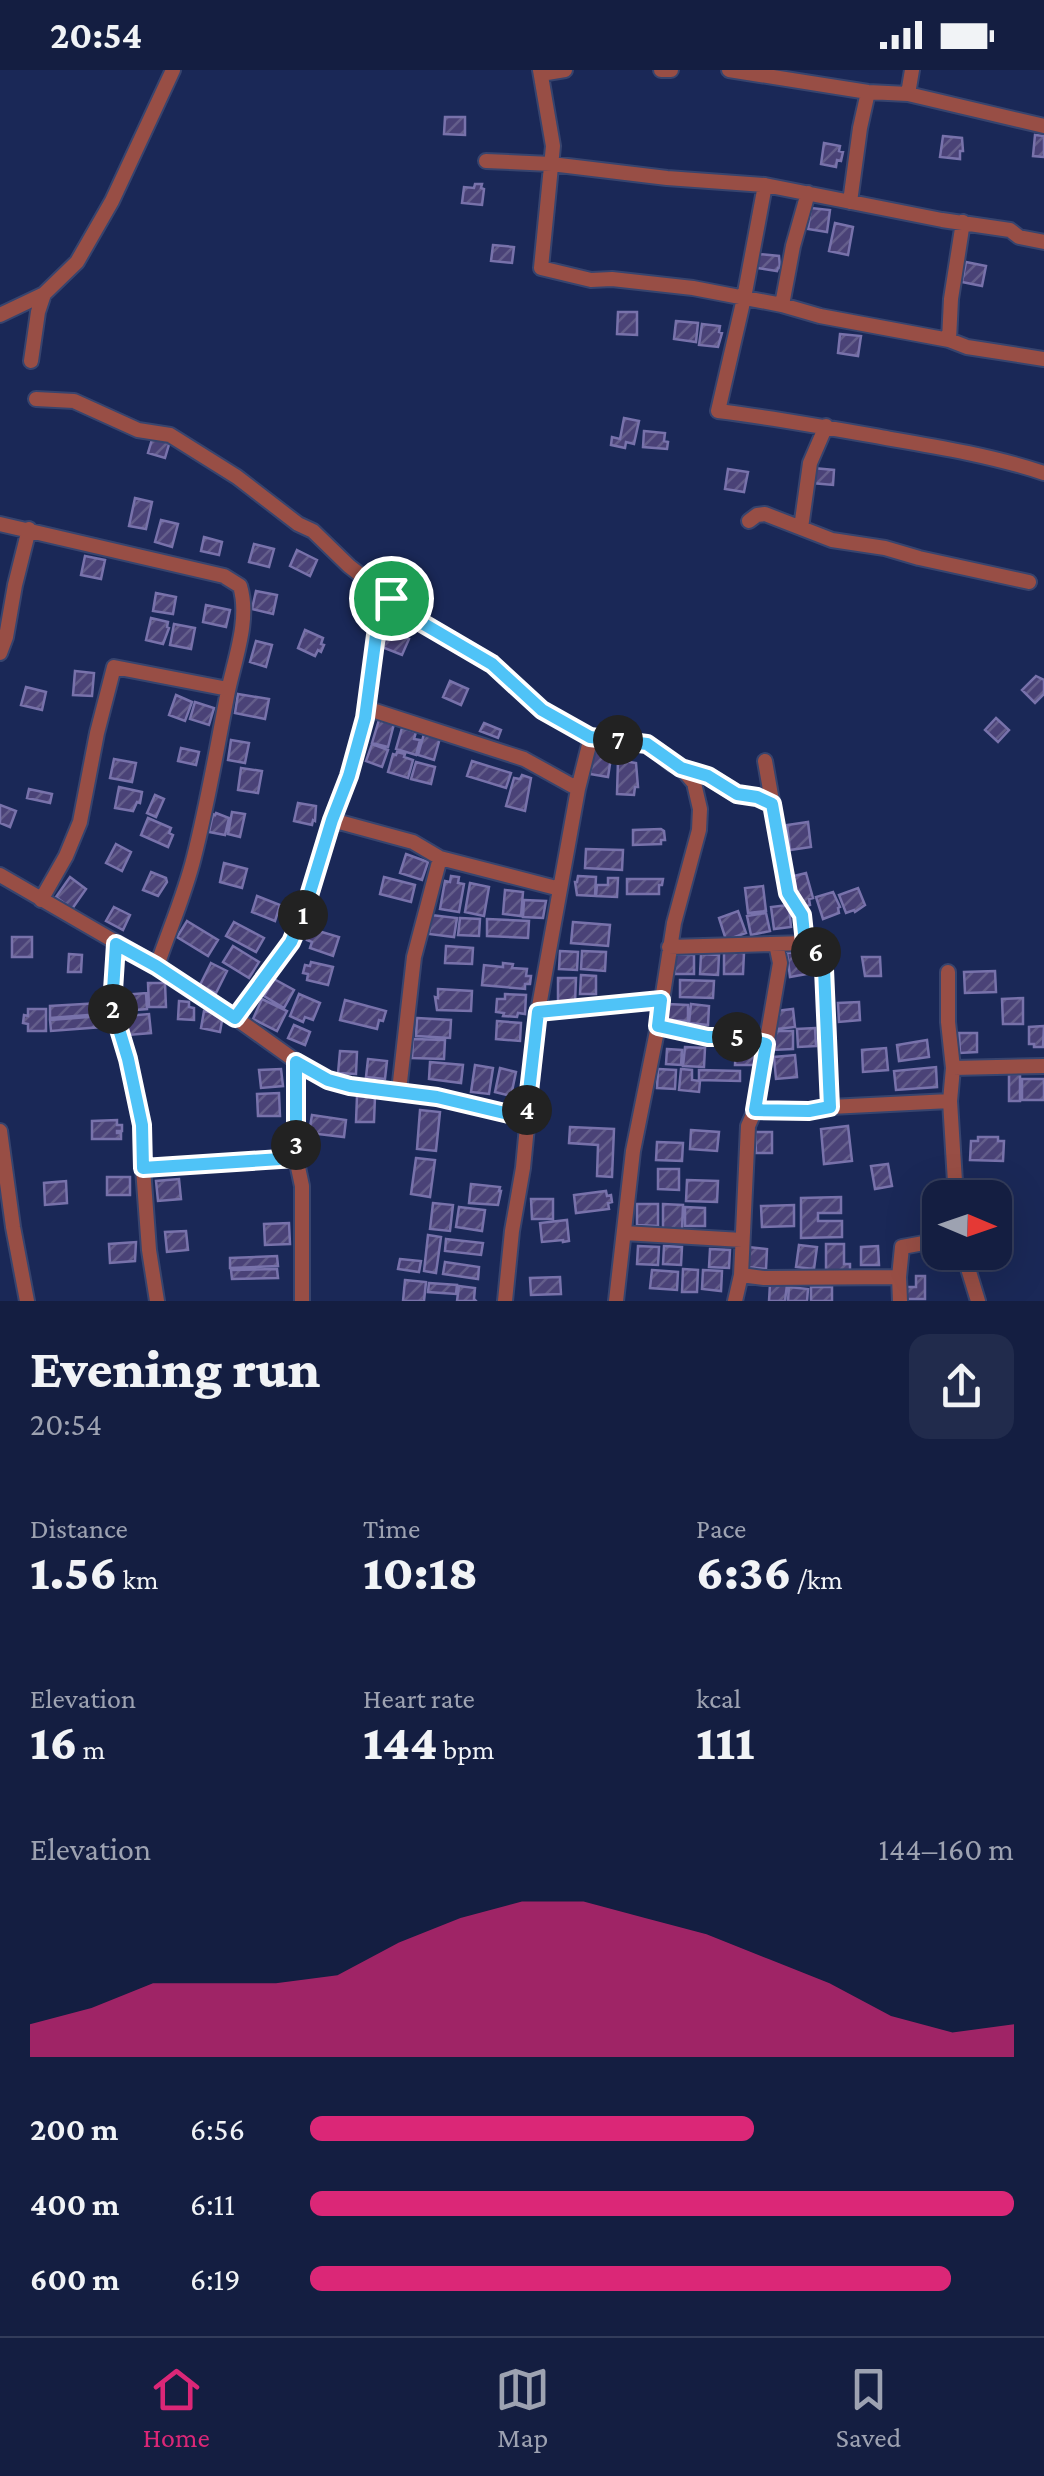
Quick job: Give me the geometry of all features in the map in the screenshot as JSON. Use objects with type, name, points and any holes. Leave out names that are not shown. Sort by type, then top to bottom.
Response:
[{"type":"street","points":[[0,315],[44,294],[77,262],[112,201],[173,70]]},
{"type":"street","points":[[565,70],[541,72],[553,146],[541,268],[591,280],[693,288],[1044,360]]},
{"type":"street","points":[[661,70],[671,70]]},
{"type":"street","points":[[729,70],[868,92],[908,94],[1044,126]]},
{"type":"street","points":[[908,94],[912,70]]},
{"type":"street","points":[[850,202],[868,92]]},
{"type":"street","points":[[486,161],[765,185],[1010,230],[1019,238],[1044,242]]},
{"type":"street","points":[[765,185],[718,411],[826,426],[983,456],[1044,472]]},
{"type":"street","points":[[782,305],[808,193]]},
{"type":"street","points":[[948,340],[963,222]]},
{"type":"street","points":[[31,361],[44,294]]},
{"type":"street","points":[[36,398],[74,401],[138,430],[170,435],[313,531],[348,566],[422,623],[492,664],[542,710],[590,737],[647,744],[681,768],[694,783],[700,808],[698,830],[669,947],[633,1151],[616,1301]]},
{"type":"street","points":[[801,528],[810,463],[826,426]]},
{"type":"street","points":[[749,521],[765,514],[832,540],[884,548],[1029,582]]},
{"type":"street","points":[[0,524],[224,576],[240,586],[244,597],[239,647],[194,860],[156,966]]},
{"type":"street","points":[[0,653],[29,529]]},
{"type":"street","points":[[235,1018],[291,942],[304,912],[349,776],[366,708],[376,635],[402,582]]},
{"type":"street","points":[[41,900],[80,822],[114,667],[228,690]]},
{"type":"street","points":[[366,708],[524,759],[578,790]]},
{"type":"street","points":[[504,1301],[538,1012],[590,737]]},
{"type":"street","points":[[765,761],[788,893],[802,915],[805,943]]},
{"type":"street","points":[[681,768],[708,776],[737,794],[772,804]]},
{"type":"street","points":[[332,820],[413,842],[440,858],[560,889]]},
{"type":"street","points":[[399,1091],[414,957],[440,858]]},
{"type":"street","points":[[0,875],[156,966],[328,1080],[437,1097],[526,1118]]},
{"type":"street","points":[[669,947],[805,943],[817,952],[824,969],[830,1107]]},
{"type":"street","points":[[116,944],[112,1006],[142,1125],[149,1250],[157,1301]]},
{"type":"street","points":[[735,1301],[740,1275],[748,1126],[755,1110],[780,963],[776,944]]},
{"type":"street","points":[[948,972],[955,1180]]},
{"type":"street","points":[[538,1012],[661,1000]]},
{"type":"street","points":[[658,1026],[766,1044]]},
{"type":"street","points":[[296,1062],[302,1301]]},
{"type":"street","points":[[954,1068],[1044,1066]]},
{"type":"street","points":[[755,1110],[809,1111],[950,1100]]},
{"type":"street","points":[[0,1131],[28,1301]]},
{"type":"street","points":[[143,1168],[296,1158]]},
{"type":"street","points":[[624,1232],[742,1240]]},
{"type":"street","points":[[900,1301],[902,1248],[922,1244]]},
{"type":"street","points":[[969,1270],[978,1301]]},
{"type":"street","points":[[740,1275],[899,1277]]},
{"type":"building","points":[[445,117],[465,117],[465,135],[444,134]]},
{"type":"building","points":[[1035,135],[1044,136],[1044,157],[1033,156]]},
{"type":"building","points":[[943,136],[962,138],[960,159],[940,157]]},
{"type":"building","points":[[824,143],[840,146],[839,151],[843,152],[836,167],[821,164]]},
{"type":"building","points":[[475,184],[482,184],[484,189],[482,205],[462,203],[464,187],[474,188]]},
{"type":"building","points":[[811,208],[830,210],[827,232],[808,229]]},
{"type":"building","points":[[835,223],[853,227],[848,255],[829,251]]},
{"type":"building","points":[[493,245],[514,247],[512,263],[491,261]]},
{"type":"building","points":[[759,254],[779,256],[780,268],[757,268]]},
{"type":"building","points":[[966,262],[986,266],[982,286],[962,282]]},
{"type":"building","points":[[618,312],[637,312],[637,335],[617,334]]},
{"type":"building","points":[[676,321],[698,323],[696,342],[674,339]]},
{"type":"building","points":[[702,324],[720,326],[718,347],[699,345]]},
{"type":"building","points":[[840,334],[861,336],[858,356],[838,353]]},
{"type":"building","points":[[624,418],[639,421],[634,444],[626,442],[625,448],[611,445],[612,437],[620,439]]},
{"type":"building","points":[[644,431],[665,433],[667,449],[643,447]]},
{"type":"building","points":[[153,436],[170,441],[165,458],[148,453]]},
{"type":"building","points":[[813,468],[834,470],[833,485],[812,483]]},
{"type":"building","points":[[728,469],[748,472],[744,492],[725,489]]},
{"type":"building","points":[[135,498],[152,502],[146,529],[129,526]]},
{"type":"building","points":[[161,520],[178,524],[172,547],[155,542]]},
{"type":"building","points":[[204,537],[222,542],[219,555],[201,551]]},
{"type":"building","points":[[254,544],[274,549],[269,567],[249,562]]},
{"type":"building","points":[[297,550],[317,560],[310,576],[290,566]]},
{"type":"building","points":[[85,556],[105,560],[101,579],[81,575]]},
{"type":"building","points":[[256,591],[277,595],[273,614],[252,609]]},
{"type":"building","points":[[156,593],[176,597],[173,614],[153,611]]},
{"type":"building","points":[[206,605],[230,610],[226,627],[203,622]]},
{"type":"building","points":[[151,618],[168,622],[163,644],[146,640]]},
{"type":"building","points":[[174,624],[195,628],[191,649],[170,645]]},
{"type":"building","points":[[305,630],[323,638],[321,652],[318,650],[315,656],[298,648]]},
{"type":"building","points":[[389,631],[409,639],[402,655],[382,647]]},
{"type":"building","points":[[256,641],[272,645],[266,667],[250,662]]},
{"type":"building","points":[[75,671],[94,673],[92,696],[73,695]]},
{"type":"building","points":[[1036,676],[1044,680],[1044,694],[1035,703],[1022,690]]},
{"type":"building","points":[[450,681],[468,689],[461,705],[443,697]]},
{"type":"building","points":[[26,687],[46,692],[42,710],[21,705]]},
{"type":"building","points":[[238,694],[269,699],[265,719],[235,713]]},
{"type":"building","points":[[176,695],[192,702],[185,721],[169,715]]},
{"type":"building","points":[[195,702],[214,708],[209,725],[190,719]]},
{"type":"building","points":[[996,718],[1009,730],[998,742],[985,730]]},
{"type":"building","points":[[379,720],[394,724],[388,747],[372,743]]},
{"type":"building","points":[[484,723],[501,730],[498,738],[480,731]]},
{"type":"building","points":[[402,728],[416,732],[414,739],[420,740],[416,755],[396,749]]},
{"type":"building","points":[[424,734],[440,738],[434,760],[418,755]]},
{"type":"building","points":[[231,740],[249,743],[245,763],[228,760]]},
{"type":"building","points":[[372,744],[388,750],[382,767],[366,761]]},
{"type":"building","points":[[181,748],[199,752],[196,765],[178,761]]},
{"type":"building","points":[[594,749],[612,751],[608,777],[590,774]]},
{"type":"building","points":[[397,752],[413,760],[408,778],[388,772]]},
{"type":"building","points":[[114,759],[136,763],[132,782],[110,778]]},
{"type":"building","points":[[618,760],[636,763],[638,787],[634,795],[617,794]]},
{"type":"building","points":[[472,761],[511,773],[506,788],[467,776]]},
{"type":"building","points":[[416,762],[435,767],[431,784],[411,779]]},
{"type":"building","points":[[241,768],[262,771],[258,793],[238,790]]},
{"type":"building","points":[[522,775],[531,778],[525,811],[506,806],[514,778],[520,779]]},
{"type":"building","points":[[119,787],[142,792],[133,811],[115,808]]},
{"type":"building","points":[[29,789],[52,794],[50,803],[27,798]]},
{"type":"building","points":[[155,795],[164,799],[156,817],[147,813]]},
{"type":"building","points":[[298,803],[316,806],[312,825],[294,821]]},
{"type":"building","points":[[0,805],[16,811],[10,827],[0,823]]},
{"type":"building","points":[[232,812],[245,814],[240,837],[228,834]]},
{"type":"building","points":[[216,813],[229,818],[225,835],[209,832]]},
{"type":"building","points":[[148,818],[171,828],[169,833],[173,835],[168,847],[141,835]]},
{"type":"building","points":[[808,822],[811,847],[790,850],[787,825]]},
{"type":"building","points":[[661,829],[665,840],[661,844],[633,845],[633,830]]},
{"type":"building","points":[[116,844],[131,852],[122,871],[106,863]]},
{"type":"building","points":[[586,849],[623,850],[622,870],[585,868]]},
{"type":"building","points":[[406,854],[428,862],[422,880],[400,873]]},
{"type":"building","points":[[224,863],[247,869],[242,888],[220,882]]},
{"type":"building","points":[[151,872],[166,878],[158,896],[143,890]]},
{"type":"building","points":[[806,873],[813,898],[804,907],[803,901],[797,903],[790,877]]},
{"type":"building","points":[[451,876],[459,877],[458,883],[464,884],[459,912],[440,909],[445,881],[450,882]]},
{"type":"building","points":[[578,876],[596,877],[595,896],[577,895]]},
{"type":"building","points":[[70,877],[86,889],[72,909],[56,897]]},
{"type":"building","points":[[384,877],[415,885],[411,902],[380,894]]},
{"type":"building","points":[[608,878],[618,878],[617,897],[596,896],[597,885],[608,885]]},
{"type":"building","points":[[627,879],[663,879],[659,894],[627,894]]},
{"type":"building","points":[[470,883],[489,887],[484,916],[465,912]]},
{"type":"building","points":[[763,886],[766,911],[748,913],[745,888]]},
{"type":"building","points":[[858,888],[865,905],[846,913],[839,895]]},
{"type":"building","points":[[505,890],[523,892],[521,916],[503,914]]},
{"type":"building","points":[[833,892],[839,913],[823,919],[816,897]]},
{"type":"building","points":[[257,896],[280,905],[275,921],[252,912]]},
{"type":"building","points":[[524,900],[546,901],[543,918],[523,917]]},
{"type":"building","points":[[789,905],[791,927],[774,929],[771,907]]},
{"type":"building","points":[[114,907],[130,915],[123,930],[106,921]]},
{"type":"building","points":[[738,911],[746,933],[726,940],[719,918]]},
{"type":"building","points":[[766,913],[770,931],[751,935],[747,916]]},
{"type":"building","points":[[431,915],[457,918],[454,937],[429,934]]},
{"type":"building","points":[[460,918],[480,919],[479,936],[458,935]]},
{"type":"building","points":[[487,919],[529,921],[528,938],[487,936]]},
{"type":"building","points":[[187,921],[218,940],[208,956],[177,937]]},
{"type":"building","points":[[234,922],[264,938],[256,952],[226,936]]},
{"type":"building","points":[[573,922],[610,925],[608,946],[571,943]]},
{"type":"building","points":[[315,930],[339,937],[333,956],[310,948],[312,942],[307,940]]},
{"type":"building","points":[[12,937],[32,937],[32,957],[12,957]]},
{"type":"building","points":[[233,946],[259,962],[249,978],[223,962]]},
{"type":"building","points":[[446,946],[473,948],[472,964],[445,963]]},
{"type":"building","points":[[560,951],[578,952],[577,970],[559,969]]},
{"type":"building","points":[[582,951],[606,952],[605,971],[581,969]]},
{"type":"building","points":[[805,951],[807,974],[790,977],[787,953]]},
{"type":"building","points":[[724,952],[744,953],[743,974],[724,974]]},
{"type":"building","points":[[69,954],[82,955],[81,972],[68,972]]},
{"type":"building","points":[[674,954],[694,955],[694,974],[675,974]]},
{"type":"building","points":[[701,954],[719,955],[718,975],[700,974]]},
{"type":"building","points":[[862,957],[880,957],[881,976],[865,976]]},
{"type":"building","points":[[311,962],[333,967],[328,985],[307,980],[308,974],[303,973],[305,965],[310,966]]},
{"type":"building","points":[[211,963],[227,971],[216,993],[200,985]]},
{"type":"building","points":[[503,963],[527,969],[530,984],[525,984],[525,989],[482,985],[484,965],[503,967]]},
{"type":"building","points":[[995,971],[996,992],[965,993],[964,972]]},
{"type":"building","points":[[581,975],[596,976],[596,994],[580,994]]},
{"type":"building","points":[[558,978],[576,978],[575,1003],[558,1002]]},
{"type":"building","points":[[274,979],[294,990],[284,1008],[264,996]]},
{"type":"building","points":[[680,980],[714,981],[713,998],[680,997]]},
{"type":"building","points":[[148,983],[165,983],[166,1007],[149,1007]]},
{"type":"building","points":[[438,989],[472,991],[471,1011],[437,1010]]},
{"type":"building","points":[[146,993],[147,1009],[124,1011],[123,995]]},
{"type":"building","points":[[299,994],[320,1003],[313,1020],[305,1017],[303,1022],[290,1016]]},
{"type":"building","points":[[505,994],[526,995],[525,1014],[518,1013],[517,1017],[496,1012],[497,999],[505,999]]},
{"type":"building","points":[[1023,998],[1023,1024],[1003,1024],[1002,999]]},
{"type":"building","points":[[262,999],[287,1011],[277,1031],[253,1019]]},
{"type":"building","points":[[345,1000],[386,1011],[383,1021],[379,1020],[377,1029],[340,1020]]},
{"type":"building","points":[[179,1001],[189,1002],[189,1007],[194,1008],[194,1020],[178,1019]]},
{"type":"building","points":[[859,1002],[860,1020],[839,1022],[838,1003]]},
{"type":"building","points":[[100,1003],[101,1014],[50,1018],[50,1006]]},
{"type":"building","points":[[667,1004],[688,1005],[688,1021],[666,1020]]},
{"type":"building","points":[[691,1004],[709,1006],[708,1025],[689,1023]]},
{"type":"building","points":[[28,1009],[46,1009],[46,1031],[28,1031],[28,1024],[23,1023]]},
{"type":"building","points":[[793,1009],[795,1027],[777,1029],[775,1011]]},
{"type":"building","points":[[204,1011],[223,1015],[220,1032],[201,1028]]},
{"type":"building","points":[[149,1014],[151,1033],[128,1035],[126,1016]]},
{"type":"building","points":[[101,1016],[102,1027],[51,1031],[50,1020]]},
{"type":"building","points":[[417,1018],[451,1020],[450,1038],[416,1036]]},
{"type":"building","points":[[497,1021],[521,1023],[520,1041],[496,1039]]},
{"type":"building","points":[[294,1025],[310,1032],[305,1045],[288,1038]]},
{"type":"building","points":[[1044,1026],[1043,1047],[1029,1044],[1029,1027]]},
{"type":"building","points":[[815,1028],[816,1046],[798,1047],[797,1029]]},
{"type":"building","points":[[772,1031],[793,1031],[793,1049],[772,1050]]},
{"type":"building","points":[[959,1033],[977,1033],[977,1052],[960,1053]]},
{"type":"building","points":[[413,1039],[445,1040],[444,1059],[412,1058]]},
{"type":"building","points":[[927,1040],[929,1057],[899,1061],[897,1045]]},
{"type":"building","points":[[736,1045],[756,1046],[755,1065],[735,1065]]},
{"type":"building","points":[[685,1047],[705,1048],[704,1067],[683,1066]]},
{"type":"building","points":[[886,1048],[888,1070],[863,1072],[862,1050]]},
{"type":"building","points":[[667,1049],[682,1050],[681,1065],[666,1064]]},
{"type":"building","points":[[340,1051],[357,1052],[356,1074],[338,1073]]},
{"type":"building","points":[[795,1055],[797,1077],[776,1079],[774,1057]]},
{"type":"building","points":[[368,1059],[387,1061],[385,1079],[366,1077]]},
{"type":"building","points":[[430,1062],[463,1065],[461,1083],[429,1079]]},
{"type":"building","points":[[475,1065],[493,1068],[489,1094],[471,1092]]},
{"type":"building","points":[[936,1067],[937,1087],[896,1090],[894,1071]]},
{"type":"building","points":[[500,1068],[516,1072],[511,1096],[495,1092]]},
{"type":"building","points":[[281,1069],[283,1086],[261,1088],[259,1070]]},
{"type":"building","points":[[658,1069],[676,1070],[675,1089],[657,1088]]},
{"type":"building","points":[[681,1069],[692,1070],[692,1080],[700,1081],[699,1092],[679,1090]]},
{"type":"building","points":[[699,1070],[740,1071],[740,1081],[699,1080]]},
{"type":"building","points":[[1009,1074],[1020,1074],[1020,1101],[1009,1101]]},
{"type":"building","points":[[1022,1079],[1044,1079],[1044,1100],[1022,1100]]},
{"type":"building","points":[[279,1093],[280,1116],[258,1116],[257,1094]]},
{"type":"building","points":[[357,1096],[375,1096],[374,1122],[356,1122]]},
{"type":"building","points":[[420,1110],[440,1112],[436,1151],[417,1149]]},
{"type":"building","points":[[312,1115],[346,1120],[344,1137],[309,1133]]},
{"type":"building","points":[[117,1120],[117,1125],[122,1125],[122,1131],[117,1131],[121,1139],[92,1139],[92,1121]]},
{"type":"building","points":[[848,1126],[852,1161],[824,1164],[821,1129]]},
{"type":"building","points":[[570,1127],[614,1129],[612,1177],[597,1176],[598,1145],[569,1143]]},
{"type":"building","points":[[691,1130],[719,1132],[717,1151],[690,1149]]},
{"type":"building","points":[[755,1132],[772,1132],[772,1153],[756,1153]]},
{"type":"building","points":[[978,1137],[998,1137],[998,1141],[1004,1141],[1003,1161],[970,1160],[971,1141],[978,1141]]},
{"type":"building","points":[[657,1142],[683,1143],[682,1161],[656,1160]]},
{"type":"building","points":[[416,1158],[435,1160],[430,1197],[411,1194]]},
{"type":"building","points":[[888,1164],[892,1186],[875,1189],[871,1166]]},
{"type":"building","points":[[658,1169],[679,1169],[679,1190],[658,1189]]},
{"type":"building","points":[[107,1177],[130,1177],[130,1195],[107,1195]]},
{"type":"building","points":[[179,1179],[181,1199],[158,1201],[156,1181]]},
{"type":"building","points":[[687,1180],[718,1181],[717,1202],[686,1201]]},
{"type":"building","points":[[66,1181],[67,1203],[45,1205],[44,1183]]},
{"type":"building","points":[[471,1184],[500,1187],[498,1205],[469,1203]]},
{"type":"building","points":[[606,1191],[607,1196],[611,1195],[609,1209],[576,1213],[574,1195]]},
{"type":"building","points":[[841,1197],[841,1213],[818,1213],[818,1221],[842,1221],[842,1237],[801,1238],[801,1198]]},
{"type":"building","points":[[531,1199],[553,1199],[553,1219],[532,1219]]},
{"type":"building","points":[[433,1203],[453,1205],[450,1231],[430,1229]]},
{"type":"building","points":[[637,1204],[658,1204],[658,1226],[637,1225]]},
{"type":"building","points":[[663,1204],[683,1205],[682,1230],[663,1230]]},
{"type":"building","points":[[794,1205],[794,1226],[762,1227],[761,1206]]},
{"type":"building","points":[[459,1207],[485,1210],[482,1231],[456,1227]]},
{"type":"building","points":[[685,1207],[705,1208],[705,1226],[685,1226]]},
{"type":"building","points":[[567,1220],[569,1241],[542,1242],[540,1223]]},
{"type":"building","points":[[289,1223],[290,1244],[265,1245],[264,1224]]},
{"type":"building","points":[[186,1231],[188,1250],[167,1252],[165,1232]]},
{"type":"building","points":[[428,1235],[441,1237],[436,1273],[424,1271]]},
{"type":"building","points":[[446,1239],[483,1243],[481,1255],[445,1251]]},
{"type":"building","points":[[136,1242],[135,1261],[110,1263],[109,1244]]},
{"type":"building","points":[[826,1244],[844,1244],[844,1264],[850,1264],[850,1272],[826,1272]]},
{"type":"building","points":[[799,1245],[817,1247],[814,1269],[796,1267]]},
{"type":"building","points":[[638,1246],[659,1247],[658,1265],[637,1264]]},
{"type":"building","points":[[664,1246],[682,1247],[681,1265],[663,1264]]},
{"type":"building","points":[[878,1246],[879,1265],[861,1265],[861,1247]]},
{"type":"building","points":[[748,1247],[767,1249],[766,1269],[747,1267]]},
{"type":"building","points":[[710,1249],[730,1250],[729,1268],[709,1267]]},
{"type":"building","points":[[277,1256],[278,1266],[230,1268],[230,1258]]},
{"type":"building","points":[[400,1259],[421,1261],[419,1272],[398,1269]]},
{"type":"building","points":[[445,1262],[479,1267],[478,1279],[443,1274]]},
{"type":"building","points":[[277,1269],[278,1278],[232,1279],[231,1270]]},
{"type":"building","points":[[683,1269],[698,1270],[697,1292],[682,1292]]},
{"type":"building","points":[[652,1270],[678,1272],[677,1290],[650,1288]]},
{"type":"building","points":[[703,1270],[722,1271],[721,1291],[702,1289]]},
{"type":"building","points":[[916,1276],[925,1276],[925,1299],[906,1299],[906,1287],[916,1287]]},
{"type":"building","points":[[560,1277],[561,1294],[531,1295],[530,1278]]},
{"type":"building","points":[[405,1280],[426,1282],[424,1301],[403,1301]]},
{"type":"building","points":[[429,1283],[457,1285],[456,1294],[428,1292]]},
{"type":"building","points":[[770,1284],[787,1285],[785,1301],[769,1301]]},
{"type":"building","points":[[459,1286],[475,1288],[476,1301],[457,1301]]},
{"type":"building","points":[[789,1287],[808,1289],[807,1301],[788,1301]]},
{"type":"building","points":[[811,1287],[832,1287],[832,1301],[811,1301]]},
{"type":"route","points":[[391,598],[422,623],[492,664],[542,710],[590,737],[647,744],[672,764],[708,776],[737,794],[772,804],[788,893],[802,915],[805,943],[817,952],[824,969],[830,1107],[809,1111],[755,1110],[766,1044],[658,1026],[661,1000],[538,1012],[526,1118],[437,1097],[350,1086],[328,1080],[296,1062],[296,1158],[143,1168],[142,1125],[112,1006],[116,944],[235,1018],[291,942],[304,912],[349,776],[365,718],[376,635],[391,598]]}]
